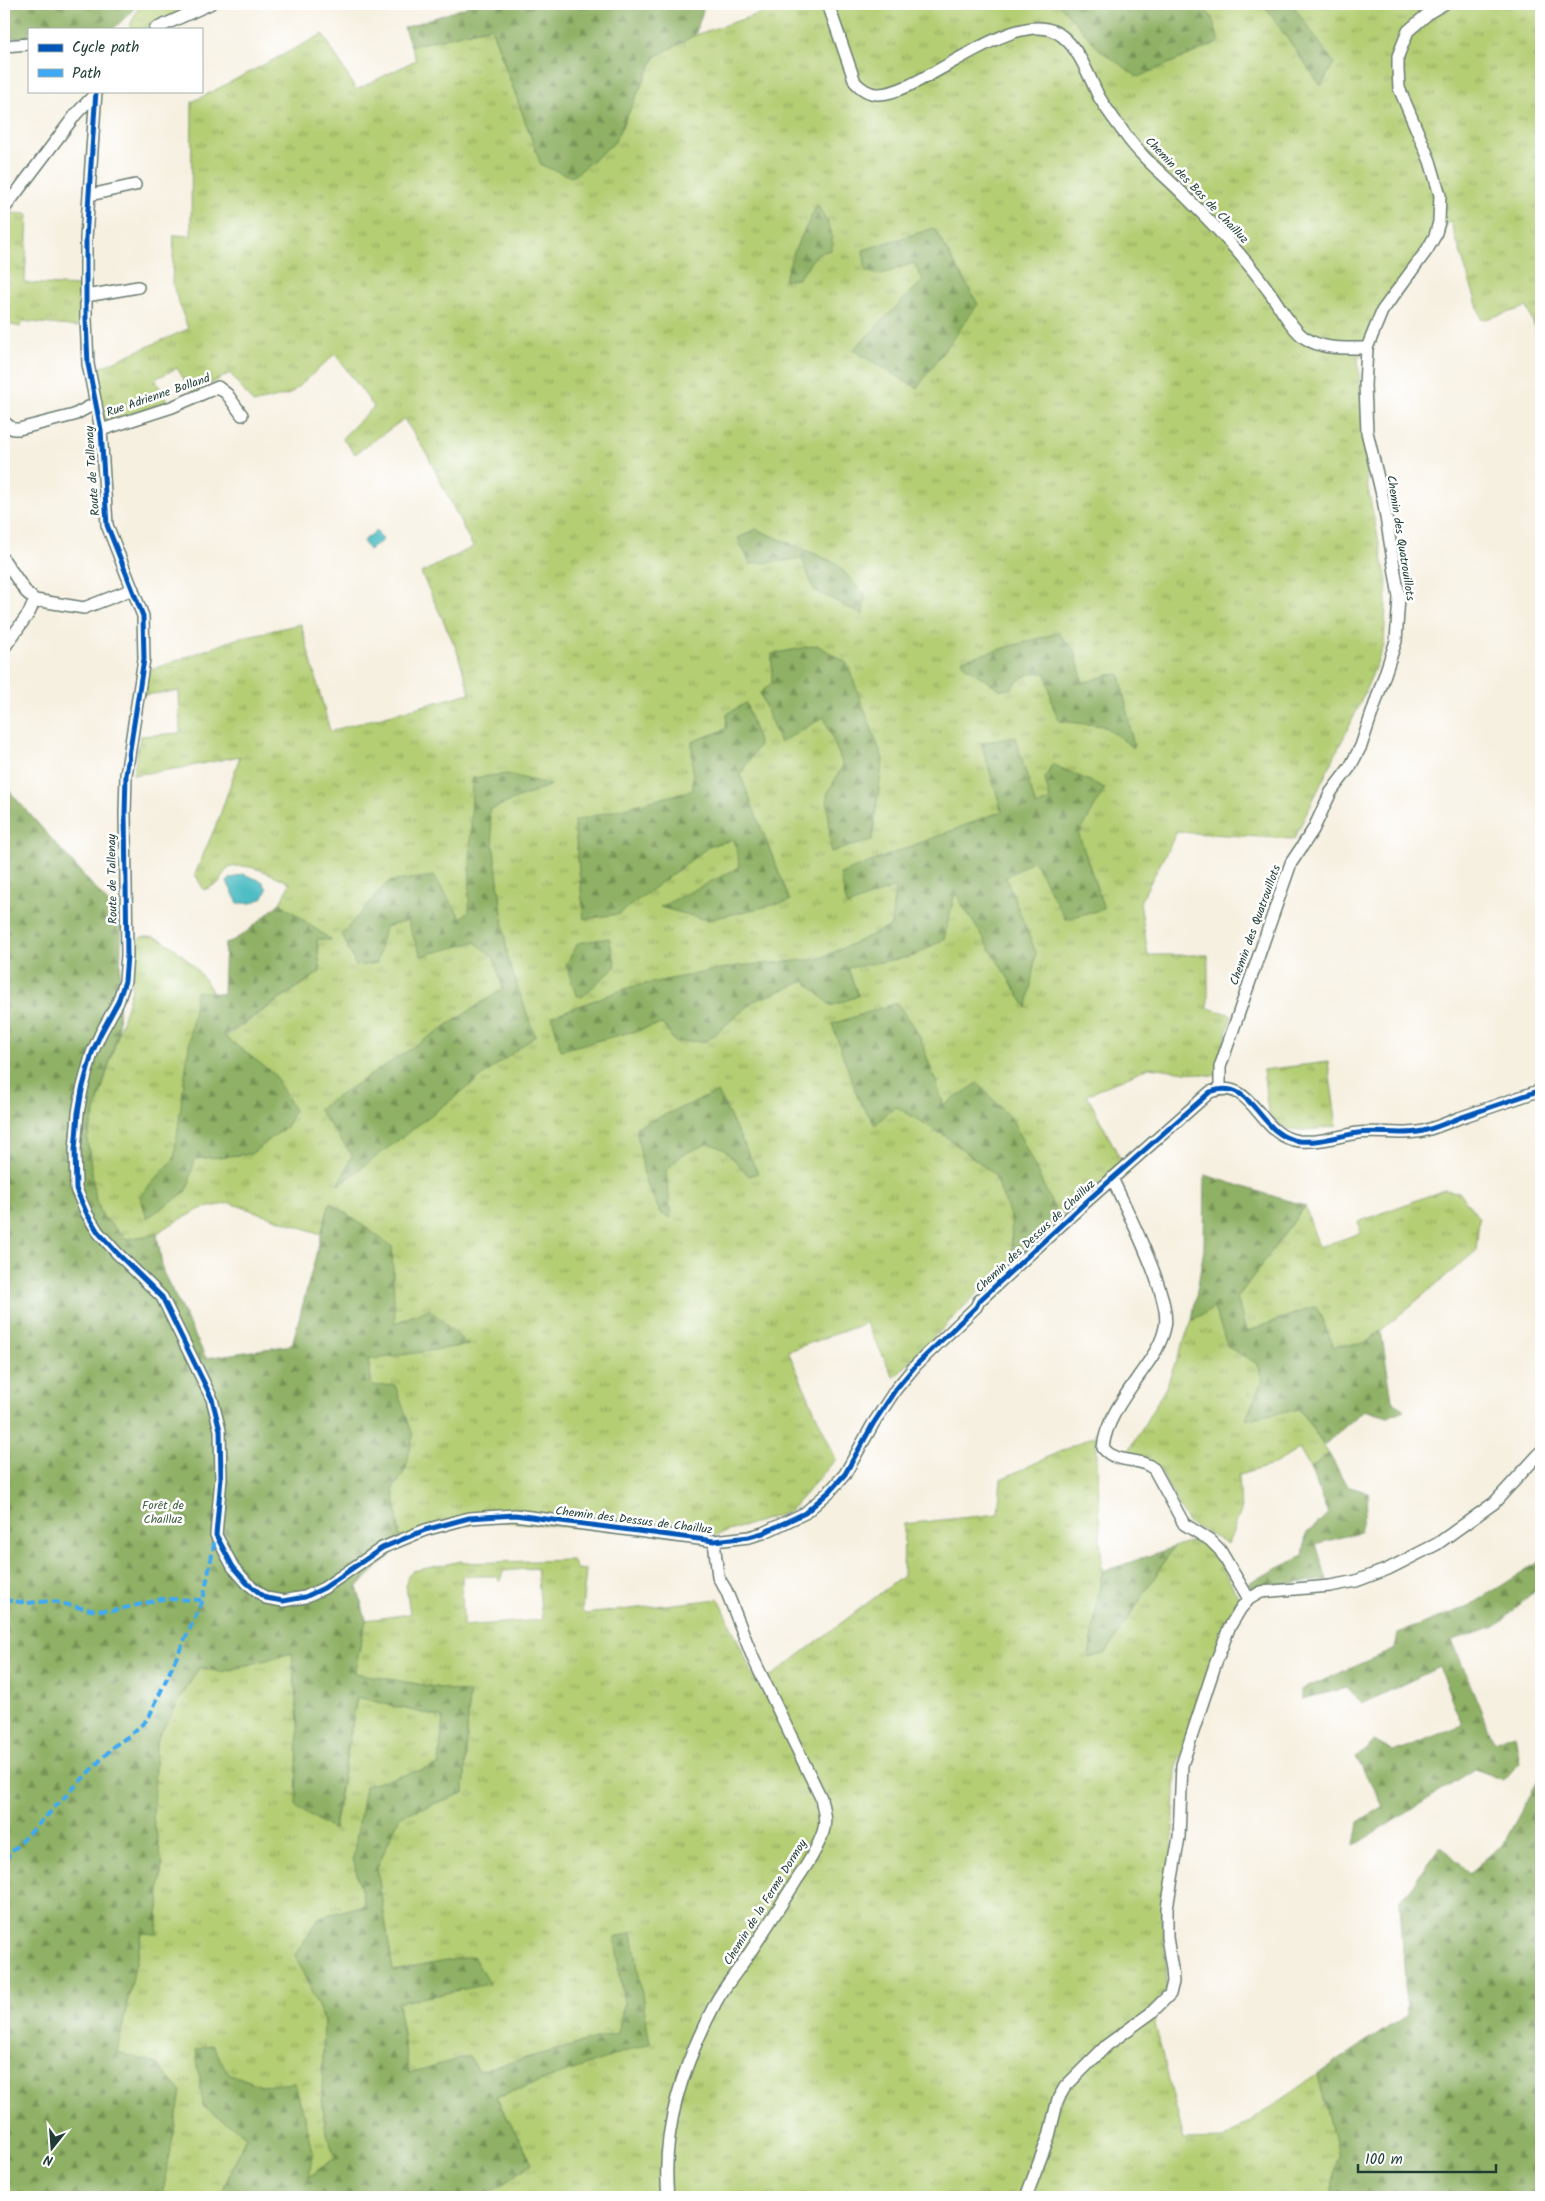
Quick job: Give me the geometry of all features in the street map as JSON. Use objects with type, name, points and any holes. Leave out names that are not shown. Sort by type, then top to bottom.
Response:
[{"type":"street","points":[[157,28],[210,4]]},
{"type":"street","name":"Chemin des Bas de Chailluz","points":[[828,4],[854,82],[860,87],[877,94],[905,86],[973,49],[1010,34],[1040,29],[1052,30],[1061,35],[1074,50],[1101,99],[1128,138],[1145,158],[1232,244],[1302,336],[1324,346],[1367,348]]},
{"type":"street","name":"Chemin des Quatrouillots","points":[[1220,1088],[1220,1067],[1291,863],[1312,830],[1331,792],[1350,767],[1361,746],[1396,641],[1399,597],[1383,499],[1367,432],[1365,385],[1367,348],[1382,311],[1427,250],[1435,236],[1439,222],[1440,195],[1436,178],[1399,88],[1398,56],[1408,32],[1430,12],[1444,4]]},
{"type":"street","points":[[4,46],[28,44]]},
{"type":"street","points":[[4,209],[76,114],[95,93]]},
{"type":"street","name":"Route de Tallenay","points":[[95,93],[86,238],[88,364],[100,430],[107,524],[143,616],[144,660],[126,775],[127,932]]},
{"type":"street","points":[[90,195],[135,185]]},
{"type":"street","points":[[86,296],[138,287]]},
{"type":"street","name":"Rue Adrienne Bolland","points":[[100,430],[172,407],[218,387],[227,394],[242,415]]},
{"type":"street","points":[[4,422],[8,426],[18,429],[74,415],[96,403]]},
{"type":"street","points":[[4,560],[26,592],[35,600],[84,608],[133,589]]},
{"type":"street","points":[[4,648],[29,613],[35,600]]},
{"type":"street","name":"Chemin des Dessus de Chailluz","points":[[127,932],[125,981],[118,1002],[92,1053],[79,1105],[75,1150],[76,1189],[87,1214],[98,1232],[117,1254],[162,1297],[212,1399],[220,1430],[221,1478],[216,1535],[233,1568],[248,1584],[266,1598],[283,1601],[305,1597],[324,1588],[382,1548],[448,1522],[485,1516],[533,1517],[642,1533],[714,1541],[749,1537],[790,1522],[812,1507],[845,1474],[896,1388],[916,1365],[976,1308],[979,1301],[1112,1178],[1190,1112],[1210,1092],[1220,1088]]},
{"type":"street","points":[[1220,1088],[1234,1089],[1240,1093],[1282,1137],[1291,1140],[1316,1142],[1376,1131],[1422,1131],[1541,1090]]},
{"type":"street","points":[[1112,1178],[1152,1268],[1164,1299],[1167,1314],[1161,1342],[1112,1418],[1103,1448],[1114,1458],[1147,1463],[1154,1469],[1184,1524],[1210,1540],[1220,1550],[1249,1599]]},
{"type":"street","points":[[1026,2197],[1049,2136],[1058,2099],[1065,2087],[1107,2045],[1151,2013],[1170,1994],[1173,1982],[1167,1937],[1167,1908],[1179,1837],[1182,1765],[1229,1628],[1241,1608],[1249,1599],[1262,1592],[1339,1584],[1388,1570],[1436,1544],[1494,1503],[1541,1452]]},
{"type":"street","name":"Chemin de la Ferme Dormoy","points":[[668,2197],[667,2144],[676,2097],[690,2056],[717,2000],[815,1852],[824,1830],[825,1815],[821,1798],[753,1658],[726,1590],[718,1576],[714,1541]]},
{"type":"green space","points":[[4,4],[139,4],[114,28],[28,28],[28,37],[4,38]]},
{"type":"green space","points":[[140,4],[199,4],[161,21],[160,19],[150,23],[151,25],[145,28],[131,28],[130,26]]},
{"type":"green space","points":[[467,4],[705,4],[695,35],[655,57],[614,143],[572,177],[541,165],[491,27],[411,46],[404,28],[467,7]]},
{"type":"green space","points":[[789,4],[1541,4],[1541,344],[1527,307],[1482,320],[1450,220],[1358,359],[1367,484],[1387,581],[1384,646],[1358,708],[1294,839],[1177,832],[1140,902],[1148,955],[1208,955],[1208,1008],[1232,1015],[1215,1076],[1149,1067],[1087,1095],[1123,1164],[1012,1258],[894,1378],[866,1323],[788,1351],[836,1459],[789,1512],[706,1538],[497,1521],[461,1526],[401,1545],[393,1488],[406,1469],[372,1386],[368,1359],[467,1345],[394,1324],[330,1203],[321,1234],[230,1203],[200,1209],[164,1228],[157,1234],[127,1239],[103,1217],[96,1201],[87,1139],[132,988],[132,944],[142,937],[151,936],[172,946],[192,965],[208,984],[212,992],[225,1037],[320,972],[317,939],[330,940],[280,903],[290,883],[263,871],[241,866],[231,867],[224,872],[221,882],[204,890],[195,874],[219,818],[240,756],[133,775],[140,736],[180,733],[179,691],[143,695],[145,672],[239,638],[301,624],[330,731],[470,693],[456,648],[421,573],[473,547],[427,454],[404,419],[355,454],[342,438],[374,407],[335,354],[290,394],[253,403],[230,373],[193,394],[177,368],[155,379],[168,402],[105,424],[92,371],[188,329],[172,283],[174,235],[191,236],[192,102],[323,34],[356,90],[416,60],[411,46],[491,27],[541,164],[614,143],[655,57],[695,35]]},
{"type":"green space","points":[[1059,4],[1199,4],[1212,17],[1219,42],[1138,77],[1101,51]]},
{"type":"green space","points":[[1263,4],[1292,4],[1334,63],[1321,86]]},
{"type":"green space","points":[[817,205],[827,221],[831,232],[831,250],[817,254],[798,279],[784,280],[795,249]]},
{"type":"green space","points":[[9,213],[28,214],[25,283],[79,286],[79,327],[22,321],[20,327],[4,323],[4,220]]},
{"type":"green space","points":[[934,228],[978,304],[917,388],[853,350],[923,280],[914,263],[879,275],[866,271],[863,250]]},
{"type":"green space","points":[[756,529],[836,563],[865,595],[863,615],[814,590],[802,559],[750,564],[738,538]]},
{"type":"green space","points":[[1058,633],[1075,651],[1083,683],[1109,675],[1120,674],[1134,748],[1104,726],[1059,721],[1053,706],[1046,673],[1035,673],[1026,676],[1011,689],[1001,690],[966,667],[962,660]]},
{"type":"green space","points":[[817,645],[847,663],[883,759],[872,840],[831,852],[827,795],[843,765],[824,717],[780,743],[760,693],[772,683],[772,654]]},
{"type":"green space","points":[[746,703],[759,745],[740,774],[790,901],[707,920],[660,907],[740,867],[734,840],[711,845],[619,914],[584,919],[574,821],[693,790],[692,742],[726,729],[727,714]]},
{"type":"green space","points":[[1015,737],[1036,806],[1050,800],[1045,779],[1052,764],[1105,788],[1079,835],[1104,909],[1065,919],[1034,860],[1006,877],[1036,953],[1027,1008],[955,893],[944,939],[914,956],[848,968],[858,996],[831,1006],[805,981],[754,1001],[707,1041],[675,1042],[662,1024],[561,1050],[552,1016],[630,987],[737,966],[819,959],[891,926],[895,887],[847,906],[840,874],[1002,811],[981,743]]},
{"type":"green space","points":[[507,774],[551,785],[489,810],[508,960],[535,1036],[339,1185],[352,1155],[318,1109],[503,989],[494,958],[475,942],[421,956],[407,921],[385,927],[377,963],[356,966],[342,934],[388,882],[434,876],[461,918],[469,911],[472,778]]},
{"type":"green space","name":"Forêt de Chailluz","points":[[4,785],[122,919],[118,1032],[87,1139],[96,1201],[103,1217],[127,1239],[157,1234],[163,1272],[206,1358],[292,1345],[330,1202],[392,1246],[395,1323],[429,1309],[468,1345],[368,1360],[372,1386],[395,1385],[413,1435],[406,1469],[393,1488],[401,1545],[357,1587],[366,1620],[354,1673],[469,1693],[464,1793],[400,1816],[377,1868],[393,1971],[473,1956],[489,1984],[398,2003],[409,2073],[469,2056],[479,2071],[618,2033],[624,2003],[615,1938],[632,1932],[650,2043],[496,2097],[532,2163],[485,2197],[220,2197],[246,2136],[203,2106],[196,2050],[212,2044],[228,2073],[261,2086],[295,2083],[313,2150],[309,2177],[336,2157],[326,2134],[322,2097],[324,2020],[295,1955],[320,1917],[365,1905],[353,1858],[365,1786],[439,1765],[443,1718],[357,1697],[333,1830],[296,1806],[298,1723],[292,1653],[221,1672],[199,1667],[156,1741],[153,1818],[162,1862],[157,1934],[142,1933],[117,2052],[157,2064],[181,2091],[162,2197],[4,2197]]},
{"type":"green space","points":[[280,903],[331,940],[317,939],[320,972],[224,1036],[274,1074],[294,1111],[287,1126],[251,1154],[195,1159],[187,1191],[147,1218],[140,1196],[174,1159],[196,991],[223,994],[225,943],[246,932]]},
{"type":"green space","points":[[609,938],[616,966],[582,997],[576,995],[566,965],[578,943]]},
{"type":"green space","points":[[897,1003],[919,1035],[944,1105],[978,1083],[1013,1121],[1058,1216],[1012,1258],[1011,1218],[994,1174],[945,1136],[895,1106],[875,1125],[858,1098],[832,1024]]},
{"type":"green space","points":[[1328,1062],[1337,1126],[1300,1130],[1282,1126],[1269,1112],[1263,1070]]},
{"type":"green space","points":[[718,1092],[758,1173],[749,1176],[725,1150],[709,1143],[682,1155],[666,1171],[671,1218],[661,1214],[645,1181],[636,1127]]},
{"type":"green space","points":[[1205,1175],[1305,1206],[1237,1298],[1246,1332],[1316,1306],[1334,1347],[1367,1342],[1381,1331],[1392,1400],[1404,1410],[1388,1417],[1364,1410],[1324,1445],[1299,1409],[1246,1419],[1263,1380],[1256,1363],[1228,1347],[1214,1308],[1192,1320],[1204,1249]]},
{"type":"green space","points":[[1444,1190],[1459,1192],[1479,1218],[1476,1251],[1367,1342],[1334,1347],[1316,1306],[1246,1332],[1237,1298],[1305,1206],[1319,1247],[1361,1233],[1358,1222]]},
{"type":"green space","points":[[1214,1307],[1228,1347],[1257,1363],[1263,1380],[1299,1409],[1329,1454],[1310,1468],[1299,1449],[1273,1465],[1239,1475],[1241,1511],[1228,1544],[1188,1523],[1156,1463],[1127,1454],[1166,1387],[1192,1320]]},
{"type":"green space","points":[[1096,1435],[1102,1572],[1089,1657],[1106,1653],[1174,1547],[1197,1539],[1210,1545],[1239,1598],[1225,1627],[1176,1770],[1172,1857],[1161,1914],[1167,1990],[1151,2008],[1184,2140],[1223,2139],[1318,2074],[1337,2156],[1331,2197],[485,2197],[532,2163],[496,2097],[650,2042],[615,1938],[624,2003],[618,2033],[479,2071],[469,2056],[409,2074],[398,2003],[473,1957],[393,1971],[377,1868],[399,1816],[464,1793],[469,1693],[354,1673],[366,1620],[410,1614],[406,1585],[408,1576],[413,1571],[462,1561],[462,1563],[572,1560],[576,1569],[586,1570],[582,1611],[585,1614],[719,1599],[755,1679],[773,1675],[903,1576],[904,1524],[998,1514],[1001,1479]],"holes":[[[537,1568],[542,1620],[463,1626],[462,1576],[497,1576],[500,1582],[503,1571]]]},
{"type":"green space","points":[[1329,1454],[1347,1486],[1369,1493],[1360,1532],[1316,1544],[1327,1580],[1273,1585],[1254,1591],[1248,1583],[1303,1556],[1306,1534],[1328,1514],[1310,1468]]},
{"type":"green space","points":[[1174,1547],[1106,1653],[1089,1658],[1102,1572]]},
{"type":"green space","points":[[1539,1562],[1541,1563],[1541,1594],[1535,1590],[1496,1627],[1452,1640],[1494,1742],[1514,1734],[1519,1763],[1504,1780],[1475,1769],[1354,1846],[1358,1822],[1383,1806],[1356,1757],[1374,1741],[1394,1752],[1462,1725],[1439,1667],[1362,1704],[1347,1688],[1301,1699],[1301,1690],[1395,1649],[1398,1633],[1468,1607]]},
{"type":"green space","points":[[292,1653],[298,1723],[334,1830],[357,1697],[443,1718],[439,1765],[353,1858],[365,1905],[320,1917],[296,1955],[324,2020],[322,2097],[326,2134],[336,2157],[309,2178],[261,2086],[228,2073],[246,2136],[220,2197],[162,2197],[181,2091],[117,2053],[142,1933],[157,1934],[162,1863],[153,1818],[156,1741],[199,1667],[221,1672]]},
{"type":"green space","points":[[1541,1774],[1541,2197],[1331,2197],[1337,2156],[1318,2074],[1407,2015],[1400,1901],[1441,1845],[1469,1873],[1504,1843]]},
{"type":"water","points":[[376,531],[383,540],[369,550],[363,541]]},
{"type":"water","points":[[243,874],[262,881],[267,889],[263,898],[251,903],[238,903],[227,882]]},
{"type":"marked path","points":[[4,1860],[114,1746],[148,1719],[203,1600],[216,1535]]},
{"type":"marked path","points":[[4,1600],[27,1603],[51,1601],[91,1610],[112,1611],[162,1599],[203,1600]]},
{"type":"cycle path","points":[[96,92],[86,238],[88,364],[101,430],[107,525],[143,616],[144,659],[126,775],[127,955],[125,981],[118,1002],[92,1053],[82,1090],[75,1150],[76,1189],[87,1214],[98,1232],[162,1297],[212,1399],[220,1430],[221,1478],[216,1535],[233,1567],[247,1583],[266,1598],[283,1601],[305,1597],[324,1588],[382,1548],[425,1530],[469,1518],[515,1515],[714,1541],[749,1537],[763,1533],[805,1513],[830,1491],[845,1474],[873,1424],[896,1389],[916,1365],[976,1307],[979,1301],[1087,1201],[1210,1092],[1225,1089],[1237,1092],[1247,1099],[1264,1119],[1285,1137],[1307,1141],[1366,1132],[1407,1133],[1423,1131],[1541,1090]]}]
